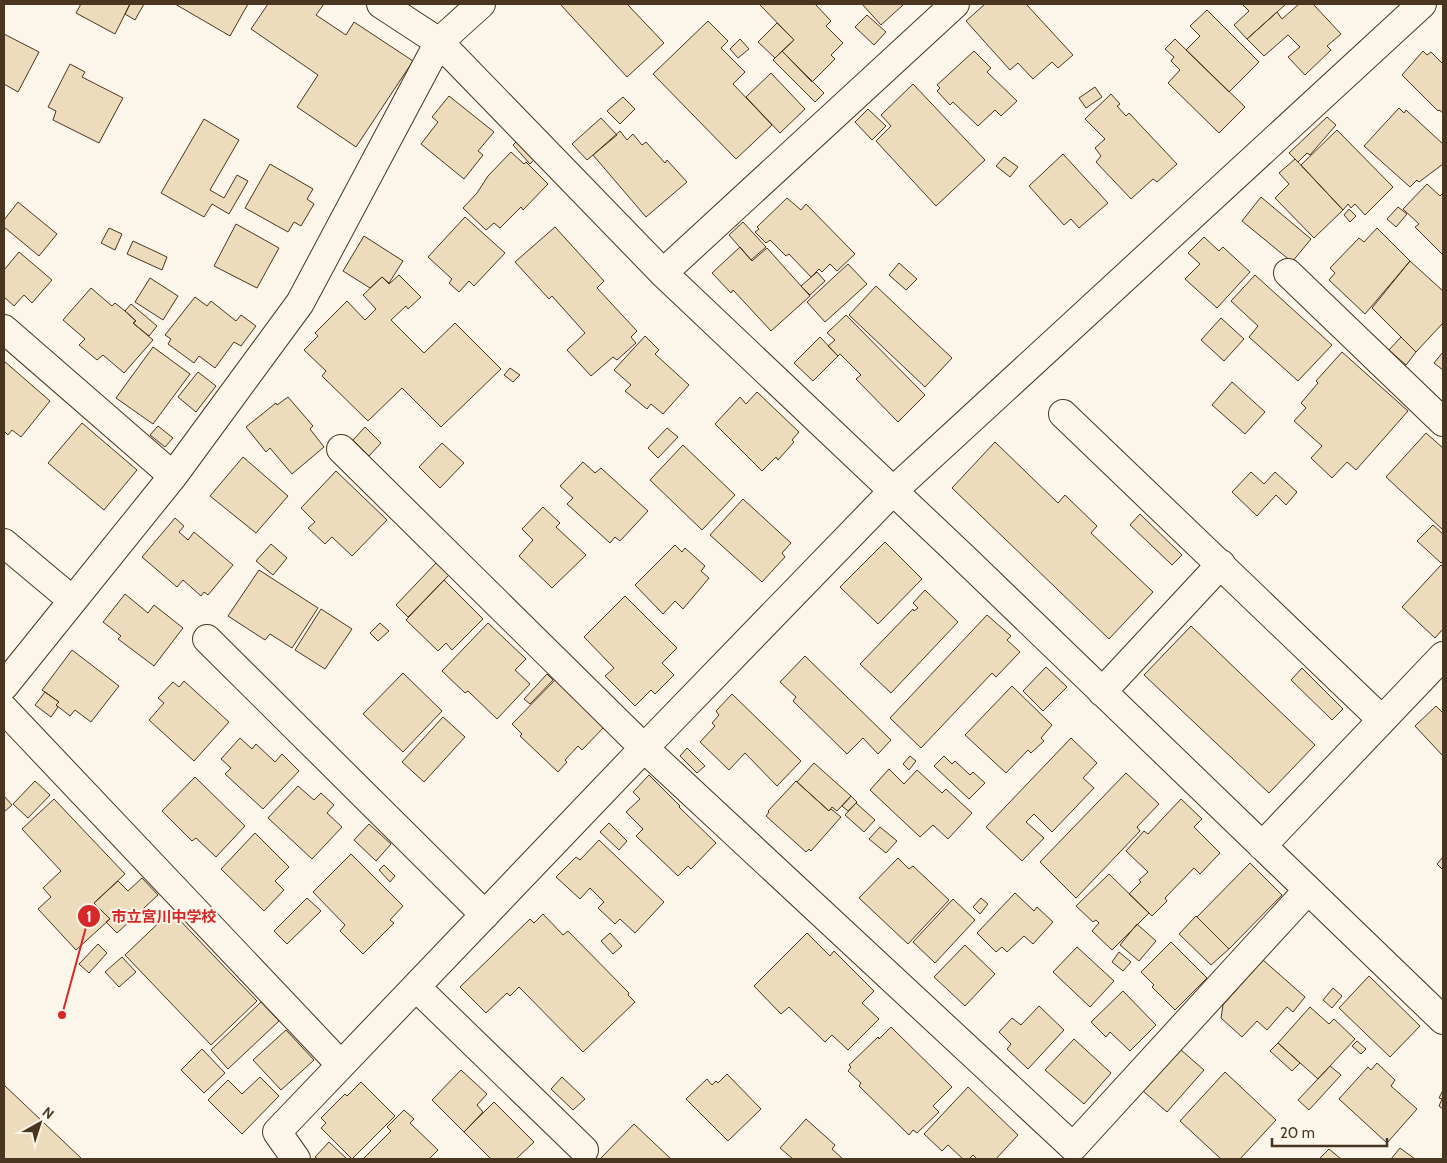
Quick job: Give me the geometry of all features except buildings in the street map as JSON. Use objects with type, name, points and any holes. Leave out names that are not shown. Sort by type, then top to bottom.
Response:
[{"type":"street","points":[[381,4],[439,42],[663,273],[893,491],[1443,1020]]},
{"type":"street","points":[[4,686],[173,476],[300,302],[439,42],[481,4]]},
{"type":"street","points":[[663,273],[955,4]]},
{"type":"street","points":[[296,1159],[277,1132],[893,491],[1422,4]]},
{"type":"street","points":[[1288,273],[1443,422]]},
{"type":"street","points":[[4,329],[173,476]]},
{"type":"street","points":[[1063,414],[1382,720]]},
{"type":"street","points":[[341,449],[644,748],[1073,1146],[1308,890]]},
{"type":"street","points":[[4,543],[72,600]]},
{"type":"street","points":[[1102,692],[1221,564]]},
{"type":"street","points":[[207,639],[485,915]]},
{"type":"street","points":[[1262,846],[1443,656]]},
{"type":"street","points":[[4,709],[341,1066]]},
{"type":"street","points":[[416,987],[584,1150]]},
{"type":"place","name":"市立宮川中学校","points":[[62,1015]]}]
